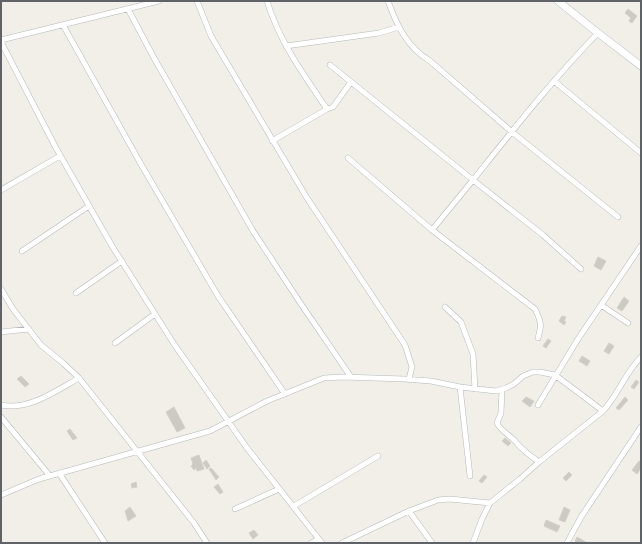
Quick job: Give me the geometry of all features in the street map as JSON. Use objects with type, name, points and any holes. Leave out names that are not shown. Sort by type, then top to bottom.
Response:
[{"type":"main road","points":[[558,1],[641,66]]},
{"type":"street","points":[[158,1],[1,41],[60,156],[122,261],[174,344],[228,421],[256,460],[294,506],[320,541],[311,543]]},
{"type":"street","points":[[197,1],[211,36],[272,141],[307,198],[405,345],[412,367],[409,379]]},
{"type":"street","points":[[266,1],[279,32],[296,64],[327,108]]},
{"type":"street","points":[[388,1],[399,27],[409,44],[418,54],[430,61],[512,132],[618,217]]},
{"type":"street","points":[[128,9],[154,58],[253,231],[300,304],[351,377]]},
{"type":"street","points":[[64,25],[142,166],[218,296],[285,394]]},
{"type":"street","points":[[286,46],[379,33],[399,27]]},
{"type":"street","points":[[432,230],[554,81],[577,54],[598,33]]},
{"type":"street","points":[[330,65],[543,235],[581,269]]},
{"type":"street","points":[[554,81],[641,153]]},
{"type":"street","points":[[272,141],[327,108],[333,107],[352,82]]},
{"type":"street","points":[[1,190],[60,156]]},
{"type":"street","points":[[348,158],[432,230],[534,309],[540,318],[541,327],[538,338]]},
{"type":"street","points":[[22,251],[89,206]]},
{"type":"street","points":[[538,405],[555,375],[641,246]]},
{"type":"street","points":[[76,293],[122,261]]},
{"type":"street","points":[[1,289],[13,309],[41,345],[79,378],[194,523],[207,543]]},
{"type":"street","points":[[601,305],[628,323]]},
{"type":"street","points":[[445,307],[461,322],[473,354],[475,389]]},
{"type":"street","points":[[115,342],[155,314]]},
{"type":"street","points":[[1,332],[29,329]]},
{"type":"street","points":[[473,543],[490,503],[603,411],[612,400],[625,377],[641,358]]},
{"type":"street","points":[[1,494],[39,479],[210,430],[285,394],[324,378],[351,377],[409,379],[496,391],[502,390],[514,384],[523,376],[533,372],[555,375],[603,411]]},
{"type":"street","points":[[1,405],[12,406],[38,400],[79,378]]},
{"type":"street","points":[[460,387],[470,476]]},
{"type":"street","points":[[502,390],[501,413],[498,424],[500,428],[514,440],[520,449],[539,462]]},
{"type":"street","points":[[1,417],[50,476]]},
{"type":"street","points":[[567,543],[581,517],[641,427]]},
{"type":"street","points":[[294,506],[378,456]]},
{"type":"street","points":[[59,473],[105,543]]},
{"type":"street","points":[[235,509],[279,489]]},
{"type":"street","points":[[342,543],[409,512],[443,499],[490,503]]},
{"type":"street","points":[[409,512],[432,543]]},
{"type":"building","points":[[628,9],[637,16],[632,23],[629,21],[631,18],[625,13]]},
{"type":"building","points":[[598,257],[606,261],[601,270],[594,266]]},
{"type":"building","points":[[624,297],[629,301],[622,311],[617,308]]},
{"type":"building","points":[[562,316],[566,317],[564,321],[566,322],[564,325],[559,321]]},
{"type":"building","points":[[548,339],[551,341],[546,348],[543,346]]},
{"type":"building","points":[[609,343],[614,346],[609,354],[604,351]]},
{"type":"building","points":[[582,356],[590,361],[587,366],[579,361]]},
{"type":"building","points":[[21,376],[29,384],[25,387],[17,379]]},
{"type":"building","points":[[636,380],[639,382],[634,389],[631,387]]},
{"type":"building","points":[[526,397],[534,401],[530,407],[522,401]]},
{"type":"building","points":[[625,397],[628,400],[619,410],[616,408]]},
{"type":"building","points":[[174,407],[185,428],[177,432],[166,412]]},
{"type":"building","points":[[70,429],[77,438],[73,440],[67,431]]},
{"type":"building","points":[[505,438],[511,443],[508,446],[502,441]]},
{"type":"building","points":[[199,455],[204,469],[197,471],[196,468],[194,470],[191,466],[193,464],[191,458]]},
{"type":"building","points":[[206,460],[210,466],[207,469],[203,463]]},
{"type":"building","points":[[639,461],[641,462],[641,468],[637,474],[632,470]]},
{"type":"building","points":[[211,468],[219,477],[216,480],[209,469]]},
{"type":"building","points":[[569,472],[572,475],[566,481],[563,478]]},
{"type":"building","points":[[484,475],[487,477],[482,483],[479,481]]},
{"type":"building","points":[[136,482],[137,487],[132,488],[131,484]]},
{"type":"building","points":[[218,484],[223,492],[220,494],[214,487]]},
{"type":"building","points":[[130,507],[136,516],[128,521],[125,511]]},
{"type":"building","points":[[564,507],[570,510],[565,522],[559,520]]},
{"type":"building","points":[[546,520],[560,526],[557,532],[544,526]]},
{"type":"building","points":[[254,530],[258,535],[253,539],[249,533]]},
{"type":"building","points":[[577,537],[586,542],[577,543],[575,541]]}]
